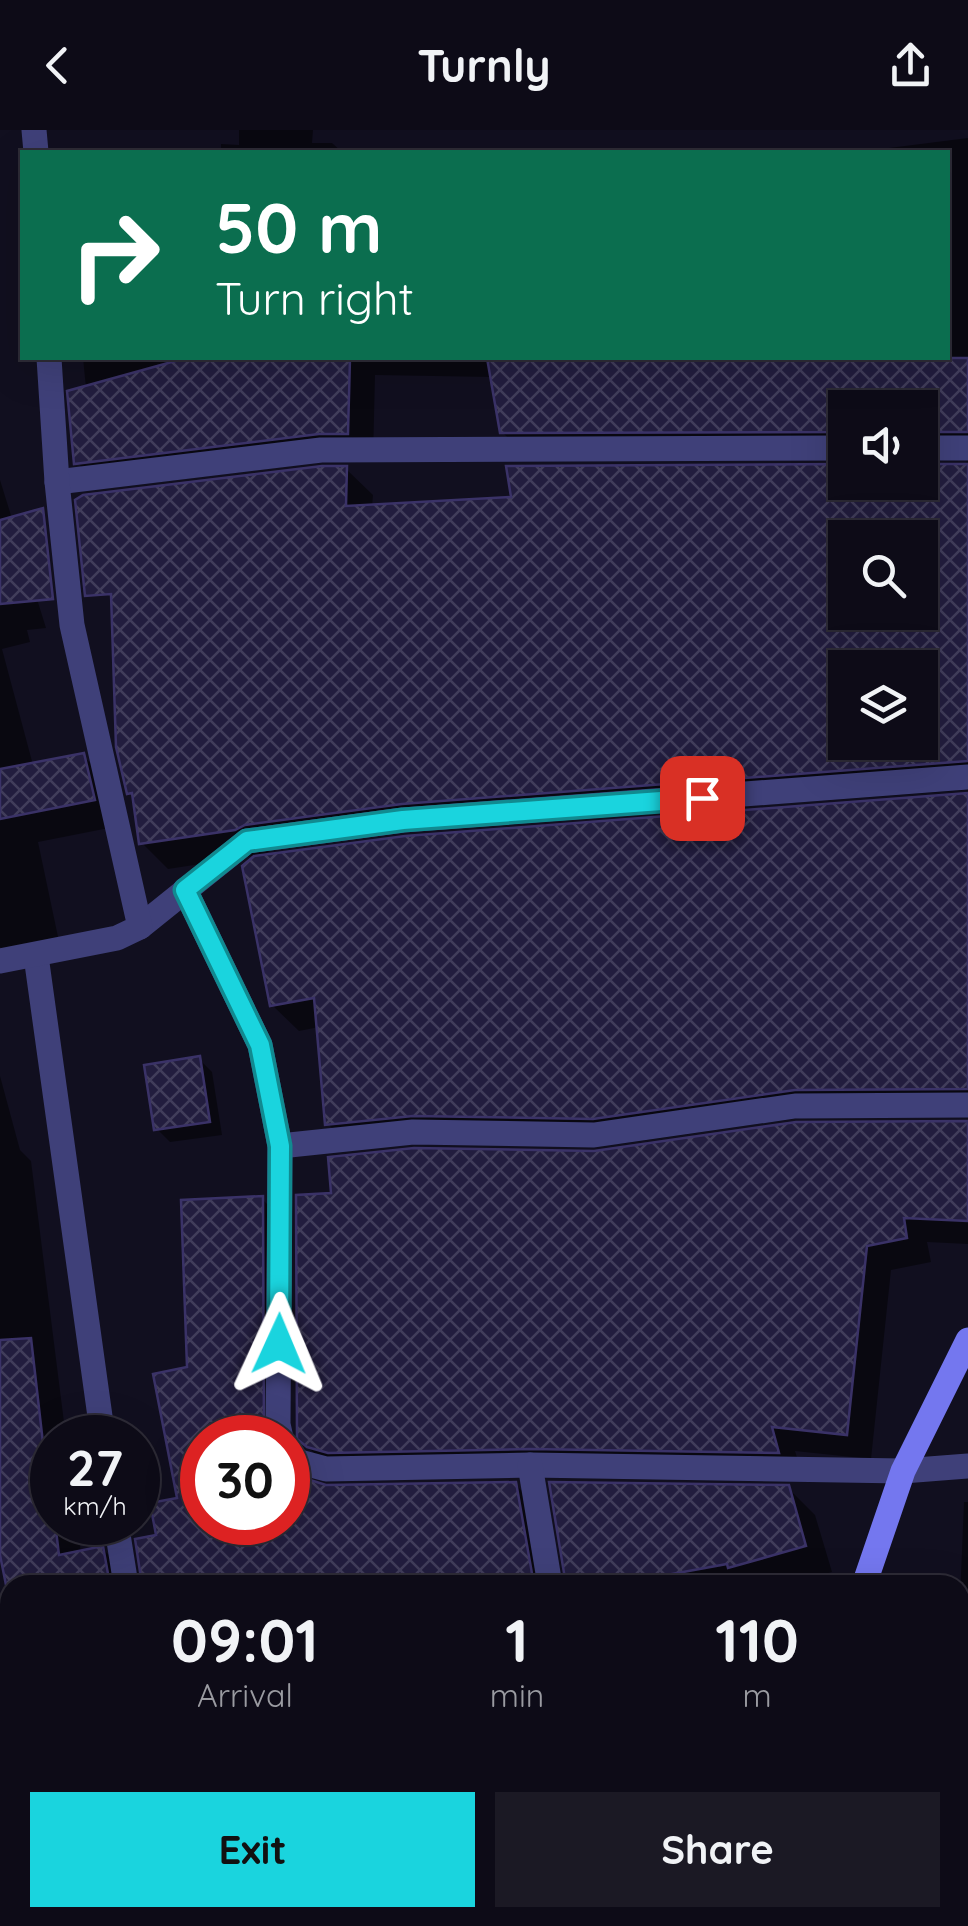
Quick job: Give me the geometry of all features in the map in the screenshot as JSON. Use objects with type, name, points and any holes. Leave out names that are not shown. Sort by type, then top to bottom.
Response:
[{"type":"street","points":[[49,360],[72,625],[140,927]]},
{"type":"street","points":[[57,482],[321,450],[828,448]]},
{"type":"street","points":[[938,448],[968,448]]},
{"type":"street","points":[[0,961],[118,938],[140,927],[247,841],[403,820],[968,777]]},
{"type":"street","points":[[185,890],[260,1045],[280,1146],[278,1415]]},
{"type":"street","points":[[36,956],[100,1415]]},
{"type":"street","points":[[280,1146],[413,1132],[594,1135],[795,1106],[968,1106]]},
{"type":"street","points":[[867,1575],[903,1471],[968,1340]]},
{"type":"street","points":[[310,1465],[326,1469],[530,1466],[903,1471],[968,1466]]},
{"type":"street","points":[[530,1466],[548,1575]]},
{"type":"street","points":[[120,1545],[124,1575]]},
{"type":"building","points":[[968,358],[968,432],[938,432],[938,390],[828,390],[828,432],[500,433],[487,360]]},
{"type":"building","points":[[179,360],[350,360],[348,434],[319,434],[74,464],[67,391]]},
{"type":"building","points":[[828,464],[828,500],[938,500],[938,464],[968,464],[968,761],[402,804],[139,844],[132,793],[127,794],[116,747],[111,594],[85,596],[75,500],[83,495],[322,466],[347,466],[346,506],[511,497],[506,466]]},
{"type":"building","points":[[43,508],[53,599],[0,604],[0,520]]},
{"type":"building","points":[[84,753],[95,800],[0,819],[0,769]]},
{"type":"building","points":[[968,793],[968,1089],[795,1090],[593,1119],[413,1116],[325,1125],[314,998],[270,1006],[242,866],[254,856],[405,836]]},
{"type":"building","points":[[200,1056],[210,1122],[154,1130],[144,1065]]},
{"type":"building","points":[[968,1121],[968,1221],[904,1218],[907,1238],[867,1246],[847,1435],[772,1427],[779,1453],[530,1449],[328,1453],[310,1448],[310,1415],[297,1415],[296,1195],[331,1193],[328,1157],[414,1148],[594,1151],[796,1122]]},
{"type":"building","points":[[263,1196],[264,1415],[180,1415],[180,1545],[310,1545],[310,1480],[326,1485],[516,1482],[532,1575],[140,1575],[136,1545],[160,1545],[160,1501],[177,1498],[153,1374],[187,1367],[181,1200]]},
{"type":"building","points":[[31,1338],[40,1415],[30,1415],[30,1545],[58,1545],[59,1555],[103,1546],[108,1575],[4,1575],[0,1555],[0,1340]]},
{"type":"building","points":[[549,1482],[789,1485],[806,1546],[728,1568],[727,1564],[667,1575],[564,1575]]},
{"type":"route","points":[[279,1344],[280,1146],[260,1045],[185,890],[247,841],[403,820],[702,798]]}]
